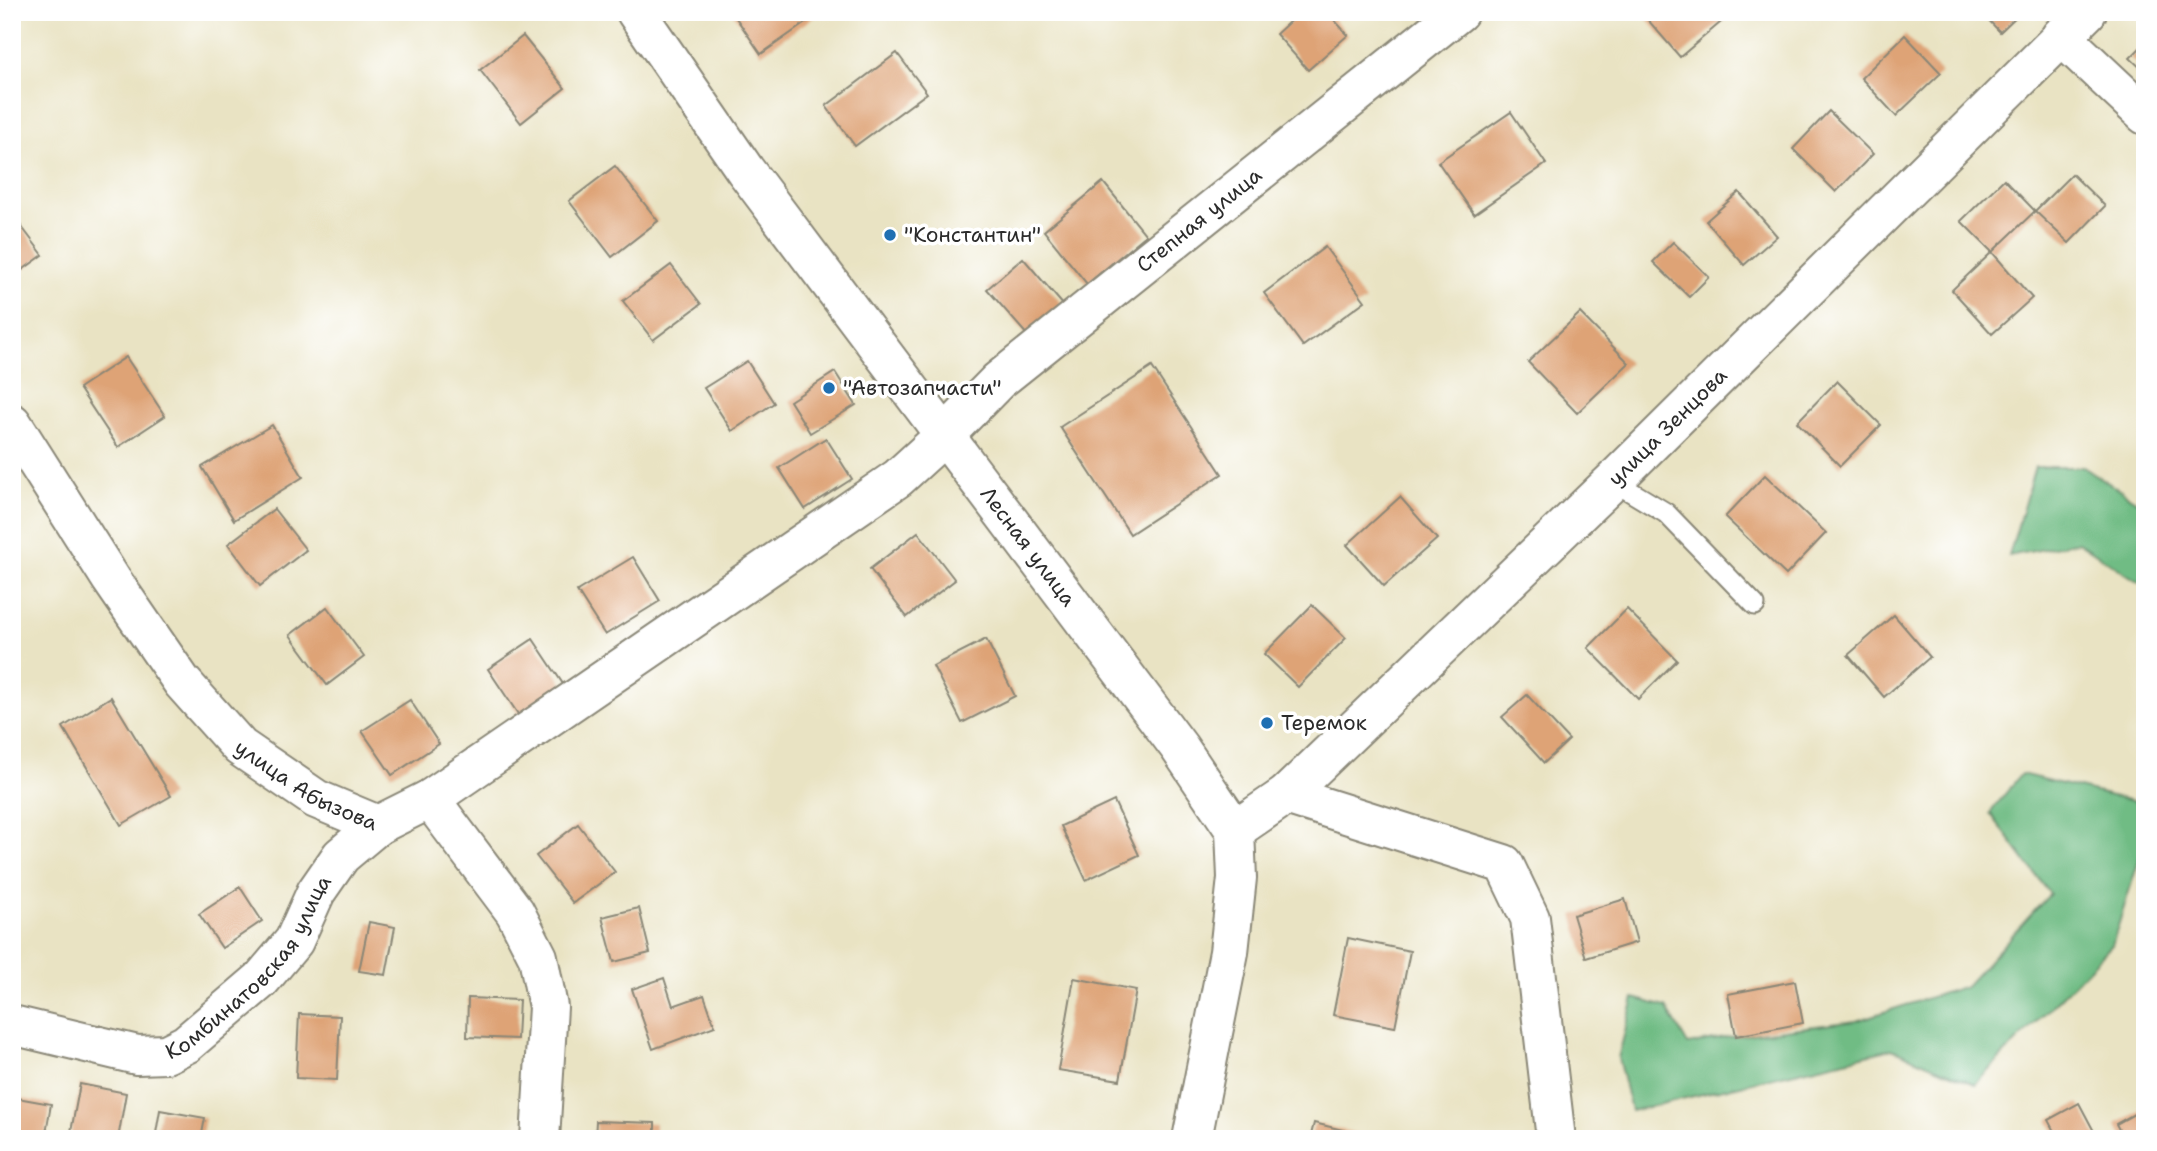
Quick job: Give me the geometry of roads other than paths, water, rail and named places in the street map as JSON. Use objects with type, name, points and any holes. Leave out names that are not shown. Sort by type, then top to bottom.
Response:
[{"type":"street","name":"Лесная улица","points":[[636,12],[744,170],[1179,747],[1234,830],[1237,878],[1230,952],[1192,1139]]},
{"type":"street","name":"Степная улица","points":[[430,799],[898,478],[998,381],[1459,12]]},
{"type":"street","points":[[2074,24],[2145,115]]},
{"type":"street","name":"улица Зенцова","points":[[1234,830],[1286,795],[1613,481],[2074,24]]},
{"type":"street","name":"улица Абызова","points":[[12,423],[111,579],[182,682],[240,747],[316,799],[378,825],[430,799]]},
{"type":"street","points":[[1286,795],[1504,864],[1530,918],[1556,1139]]},
{"type":"street","points":[[430,799],[515,912],[538,957],[548,1007],[540,1139]]},
{"type":"street","name":"Комбинатовская улица","points":[[12,1025],[137,1055],[166,1054],[186,1044],[261,980],[294,941],[316,892],[341,856],[378,825]]},
{"type":"lane","points":[[1613,481],[1666,513],[1755,605]]},
{"type":"place","name":"\"Константин\"","points":[[890,235]]},
{"type":"place","name":"\"Автозапчасти\"","points":[[829,388]]},
{"type":"place","name":"Теремок","points":[[1267,723]]}]
